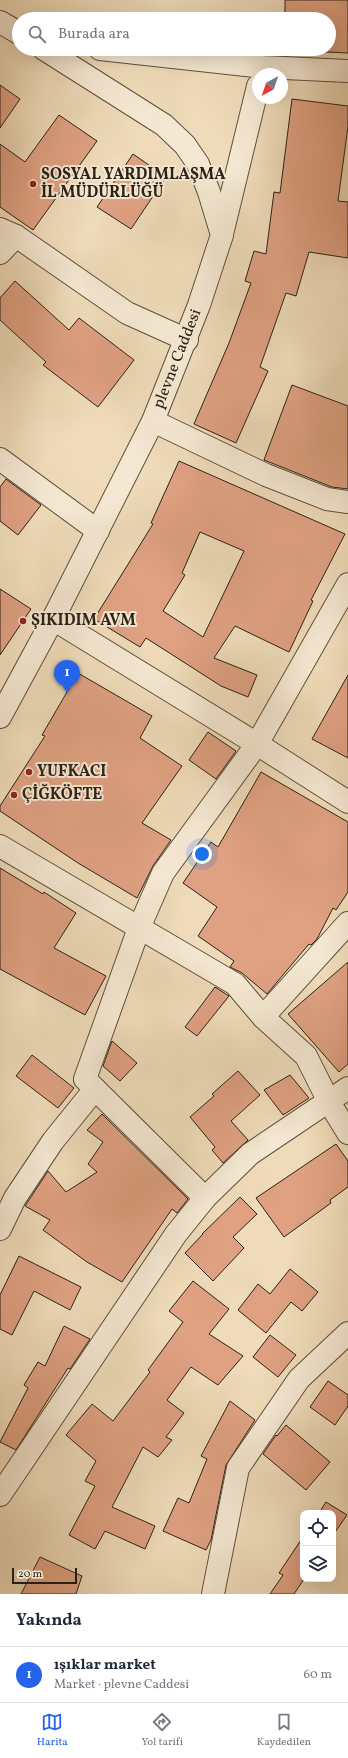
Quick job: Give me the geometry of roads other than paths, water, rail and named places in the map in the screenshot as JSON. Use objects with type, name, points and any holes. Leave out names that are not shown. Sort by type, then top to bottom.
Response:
[{"type":"street","points":[[0,22],[12,29]]},
{"type":"street","points":[[55,56],[164,125],[185,144],[198,164],[209,192],[222,235]]},
{"type":"street","points":[[141,56],[252,75]]},
{"type":"street","points":[[288,74],[348,71]]},
{"type":"street","name":"plevne Caddesi","points":[[0,717],[53,619],[153,421],[187,340],[222,235],[253,104]]},
{"type":"street","points":[[0,253],[8,233],[127,313],[187,340]]},
{"type":"street","points":[[153,421],[266,475],[327,499],[348,502]]},
{"type":"street","points":[[0,459],[98,531]]},
{"type":"street","points":[[205,1198],[85,1079],[139,928],[163,873],[257,744],[348,584]]},
{"type":"street","points":[[53,619],[257,744],[348,802]]},
{"type":"street","points":[[0,846],[235,984],[263,1017],[306,1056],[329,1102],[348,1133]]},
{"type":"street","points":[[263,1017],[348,923]]},
{"type":"street","points":[[0,1495],[176,1234],[205,1198],[250,1154],[348,1088]]},
{"type":"street","points":[[0,1229],[15,1198],[53,1141],[95,1089]]},
{"type":"street","points":[[213,1594],[238,1468],[298,1379],[348,1333]]},
{"type":"place","name":"SOSYAL YARDIMLAŞMA İL MÜDÜRLÜĞÜ","points":[[33,184]]},
{"type":"place","name":"ŞIKIDIM AVM","points":[[23,621]]},
{"type":"place","name":"ışıklar market","points":[[67,693]]},
{"type":"place","name":"YUFKACI","points":[[29,772]]},
{"type":"place","name":"ÇİĞKÖFTE","points":[[14,795]]}]
